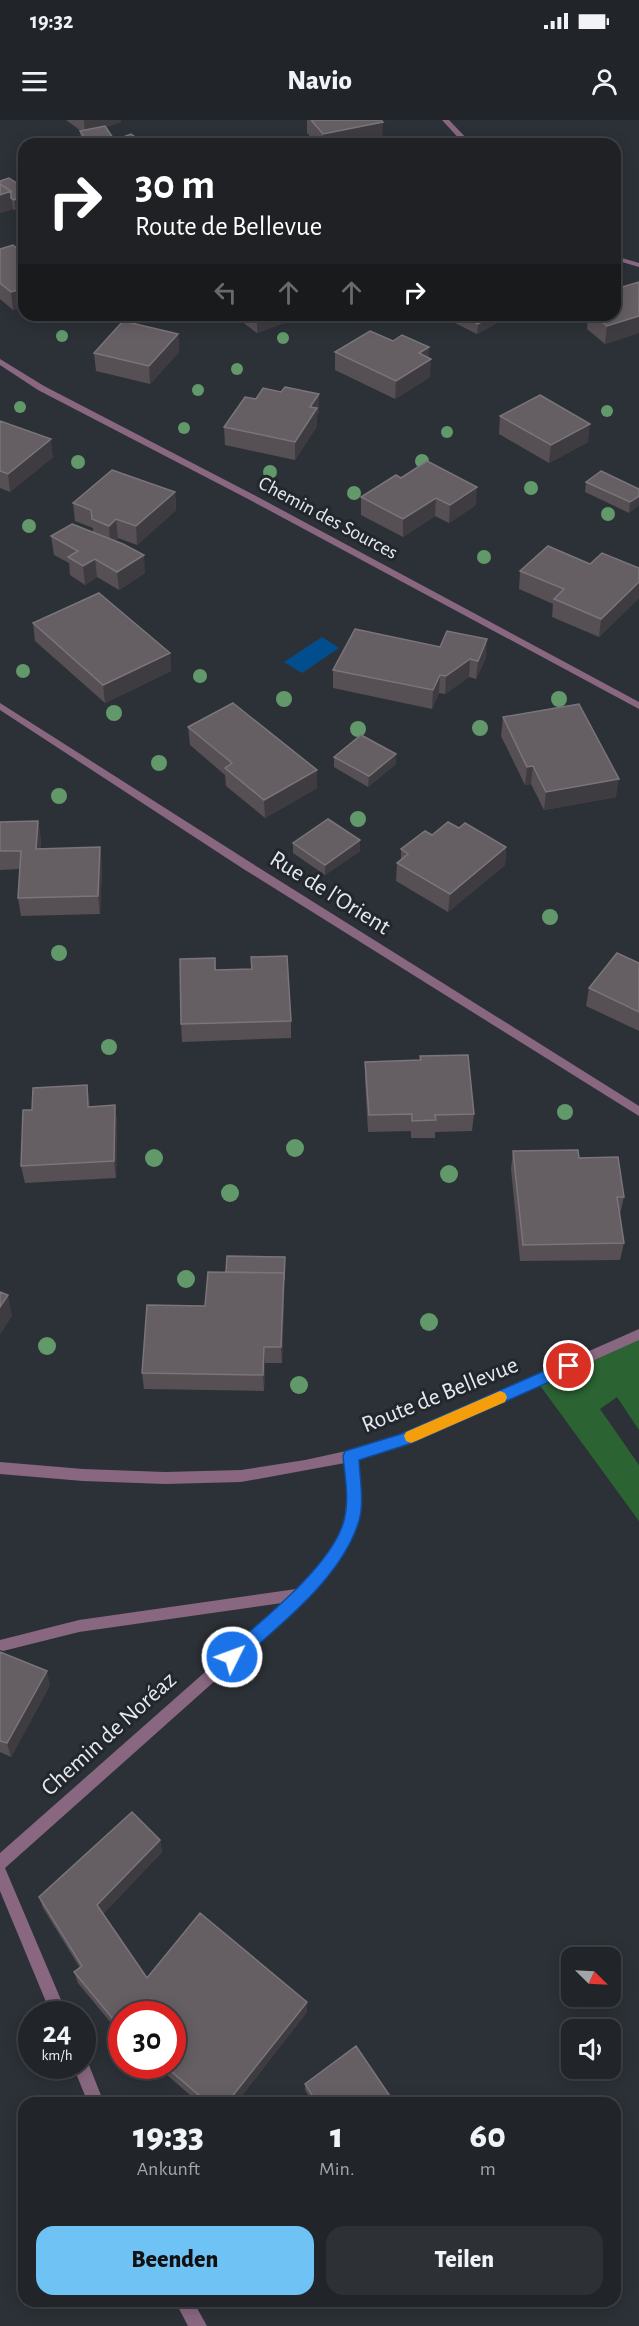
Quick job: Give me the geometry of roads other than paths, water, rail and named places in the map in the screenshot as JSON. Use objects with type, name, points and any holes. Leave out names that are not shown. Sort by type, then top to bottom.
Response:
[{"type":"street","points":[[445,120],[462,138]]},
{"type":"street","points":[[621,260],[639,265]]},
{"type":"street","name":"Chemin des Sources","points":[[0,361],[41,388],[262,503],[639,706]]},
{"type":"street","name":"Rue de l'Orient","points":[[0,706],[259,873],[639,1112]]},
{"type":"street","name":"Route de Bellevue","points":[[0,1468],[83,1475],[165,1478],[241,1476],[351,1456],[404,1439],[457,1417],[639,1334]]},
{"type":"street","name":"Chemin de Noréaz","points":[[0,1863],[303,1594],[341,1545],[351,1523],[354,1491],[351,1456]]},
{"type":"street","points":[[3,1645],[79,1626],[303,1594]]},
{"type":"street","points":[[0,1873],[54,2001]]},
{"type":"street","points":[[86,2079],[94,2097]]},
{"type":"street","points":[[187,2307],[198,2326]]},
{"type":"water","points":[[322,637],[339,648],[302,673],[284,662]]}]
